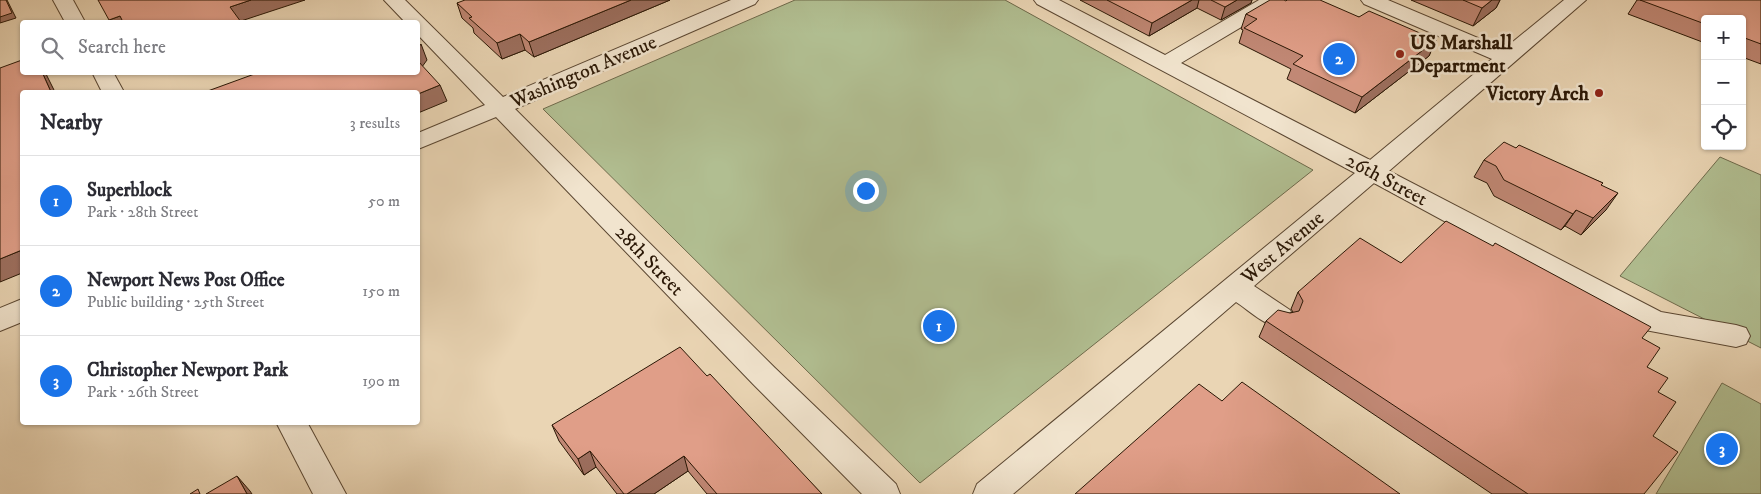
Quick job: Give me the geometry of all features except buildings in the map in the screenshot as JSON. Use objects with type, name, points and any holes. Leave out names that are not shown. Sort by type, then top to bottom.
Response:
[{"type":"street","points":[[63,0],[74,20]]},
{"type":"street","name":"28th Street","points":[[394,0],[414,20]]},
{"type":"street","name":"Washington Avenue","points":[[420,141],[719,5],[748,0]]},
{"type":"street","name":"26th Street","points":[[1044,0],[1166,62],[1655,322],[1736,336]]},
{"type":"street","points":[[1166,62],[1273,0]]},
{"type":"street","points":[[1371,0],[1507,58]]},
{"type":"street","name":"West Avenue","points":[[989,494],[1576,0]]},
{"type":"street","name":"28th Street","points":[[420,26],[764,376],[884,494]]},
{"type":"street","points":[[104,75],[112,90]]},
{"type":"street","points":[[1235,287],[1280,318]]},
{"type":"street","points":[[0,320],[20,311]]},
{"type":"street","points":[[293,425],[330,494]]},
{"type":"green space","points":[[795,0],[1005,0],[1313,170],[920,483],[543,109]]},
{"type":"green space","points":[[1720,157],[1761,175],[1761,348],[1620,276]]},
{"type":"green space","points":[[1722,383],[1761,404],[1761,494],[1656,494]]},
{"type":"place","name":"US Marshall Department","points":[[1400,54]]},
{"type":"place","name":"Newport News Post Office","points":[[1339,59]]},
{"type":"place","name":"Victory Arch","points":[[1599,93]]},
{"type":"place","name":"Superblock","points":[[939,326]]},
{"type":"place","name":"Christopher Newport Park","points":[[1722,449]]}]
